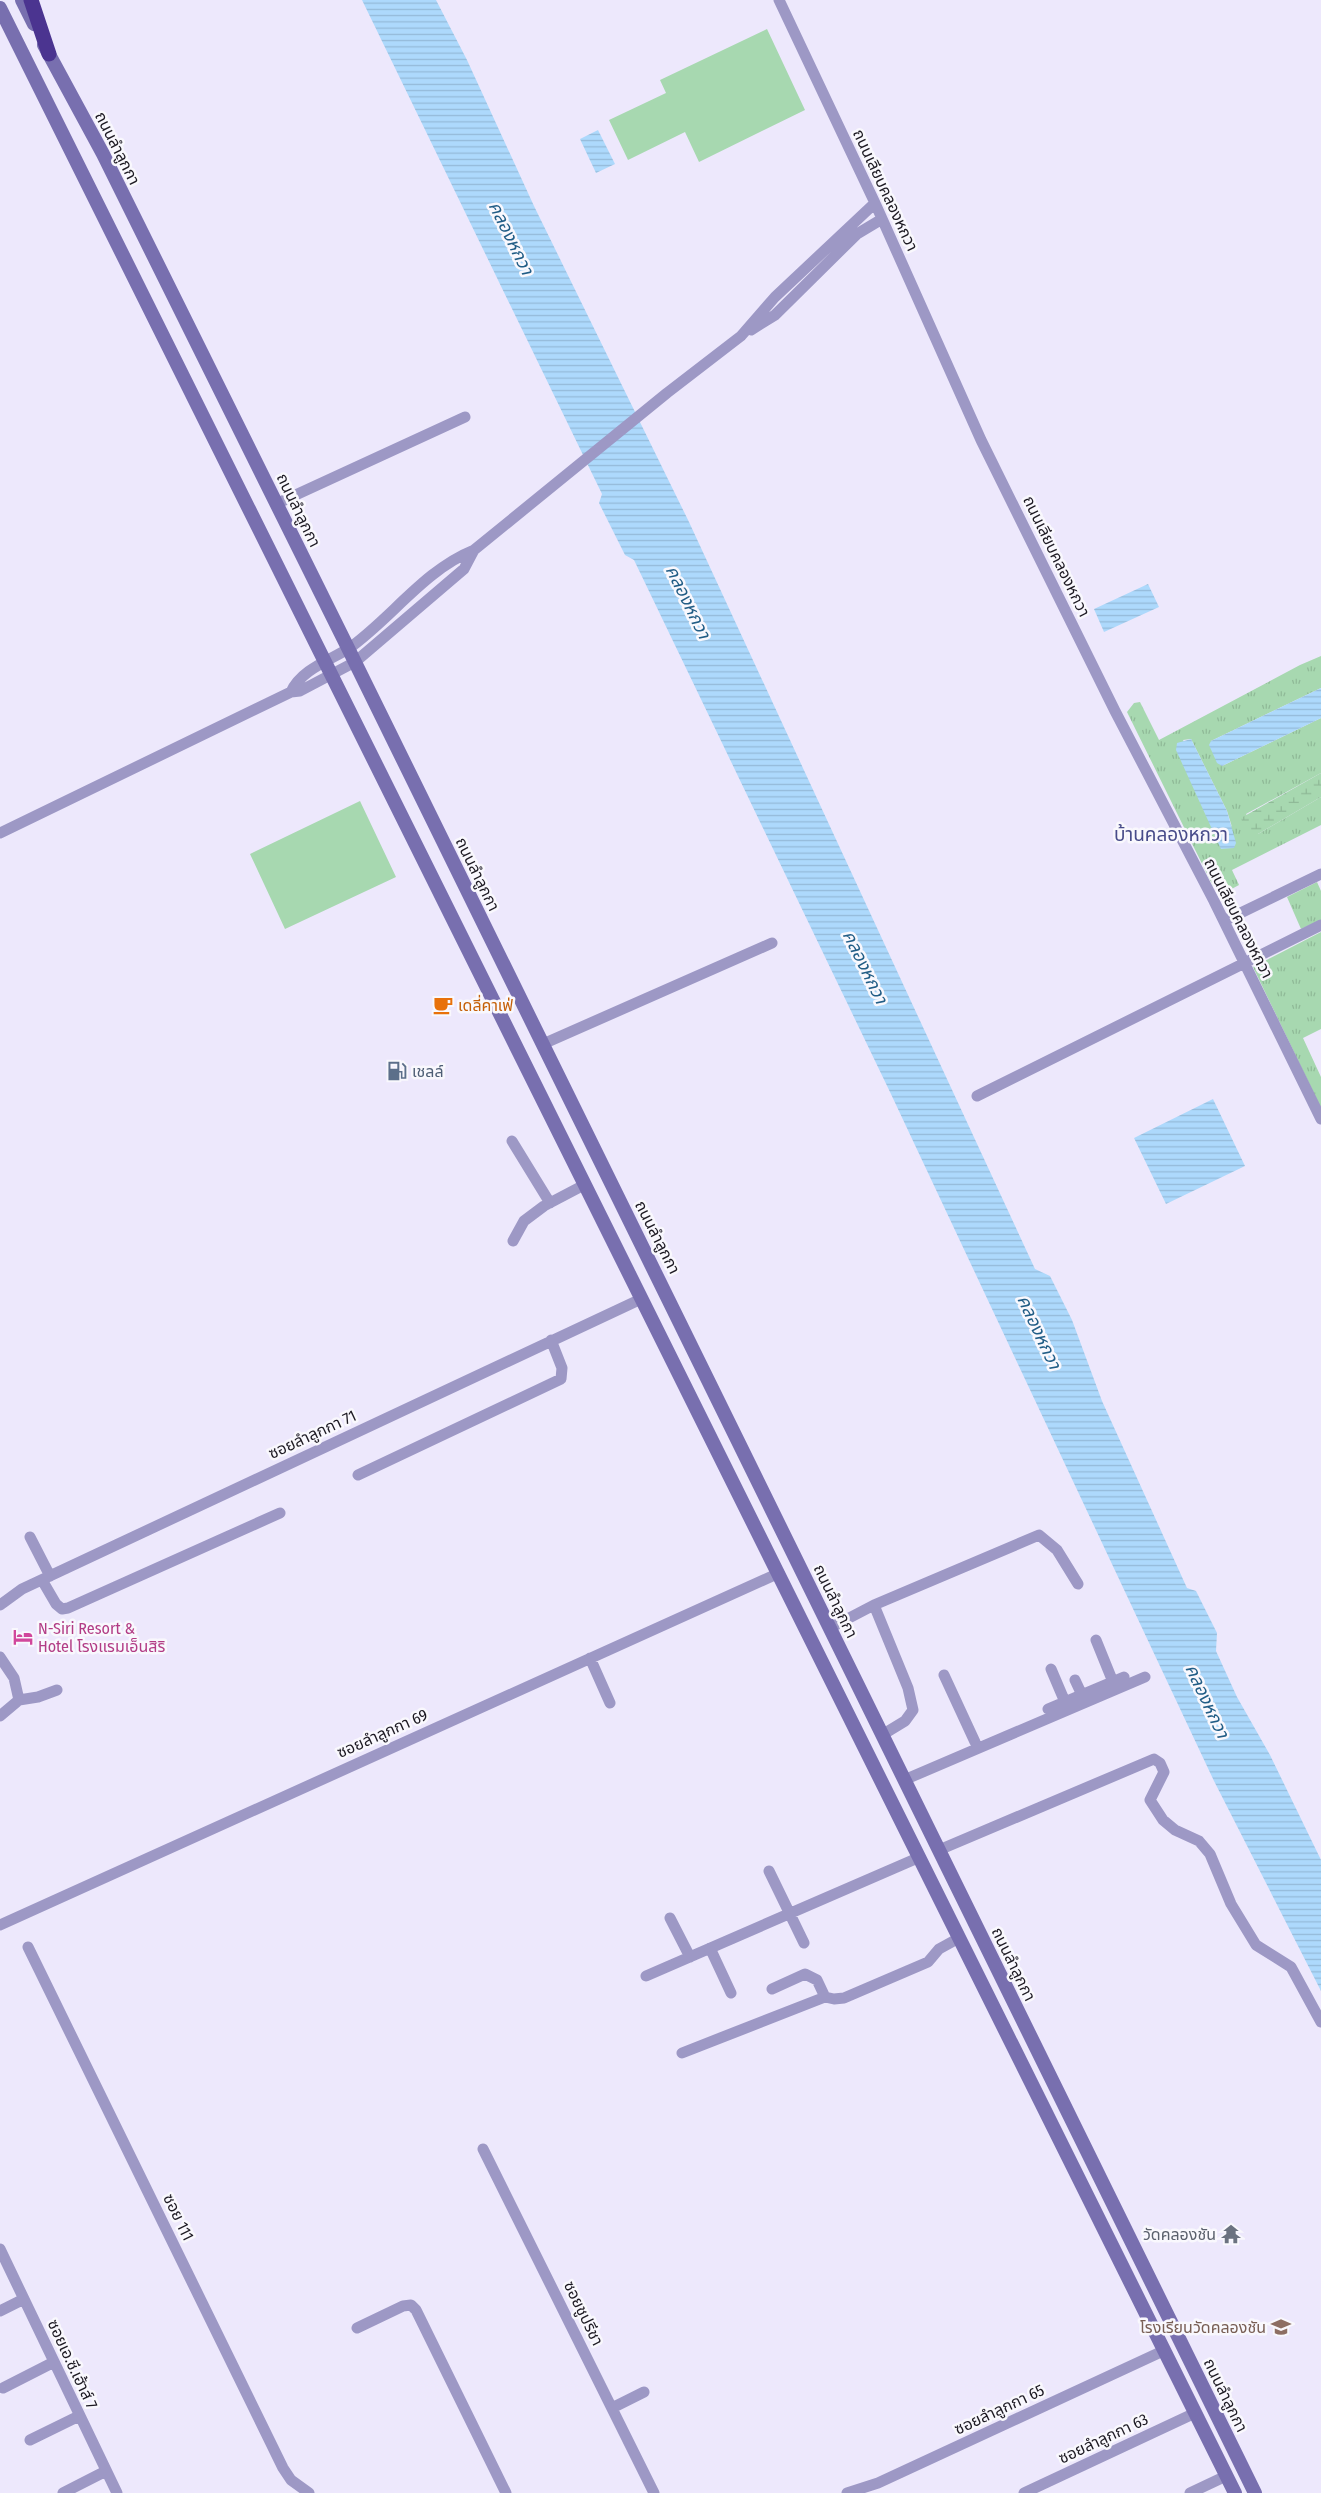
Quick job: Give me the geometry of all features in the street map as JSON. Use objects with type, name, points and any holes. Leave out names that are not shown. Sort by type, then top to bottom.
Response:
[{"type":"highway","points":[[31,0],[49,54]]},
{"type":"main road","name":"ถนนลำลูกกา","points":[[22,0],[103,154],[355,662],[1254,2493]]},
{"type":"main road","points":[[0,8],[1235,2493]]},
{"type":"main road","points":[[835,1686],[854,1678]]},
{"type":"street","name":"ถนนเลียบคลองหกวา","points":[[779,0],[875,203],[981,440],[1115,711],[1224,921],[1321,1119]]},
{"type":"street","points":[[740,336],[775,297],[875,203]]},
{"type":"street","points":[[291,692],[295,682],[348,648],[432,577],[462,554],[474,550],[740,336],[775,315],[857,234],[882,219]]},
{"type":"street","points":[[276,504],[465,418]]},
{"type":"street","points":[[0,833],[291,692],[300,691],[355,662],[464,569],[474,550]]},
{"type":"street","points":[[432,577],[442,588]]},
{"type":"street","points":[[394,609],[405,619]]},
{"type":"street","points":[[1224,921],[1321,874]]},
{"type":"street","points":[[977,1096],[1243,962],[1321,925]]},
{"type":"street","points":[[543,1044],[772,943]]},
{"type":"street","points":[[512,1141],[550,1203]]},
{"type":"street","points":[[513,1241],[524,1221],[550,1203],[584,1185]]},
{"type":"street","name":"ซอยลำลูกกา 71","points":[[0,1605],[22,1589],[641,1299]]},
{"type":"street","points":[[358,1475],[560,1378],[562,1368],[551,1340]]},
{"type":"street","points":[[30,1537],[56,1604],[62,1609],[68,1608],[280,1513]]},
{"type":"street","points":[[830,1628],[874,1605],[1039,1535],[1057,1550],[1078,1584]]},
{"type":"street","name":"ซอยลำลูกกา 69","points":[[0,1924],[779,1573]]},
{"type":"street","points":[[874,1605],[908,1688],[913,1710],[905,1721],[882,1735]]},
{"type":"street","points":[[1096,1640],[1113,1682]]},
{"type":"street","points":[[0,1657],[5,1672],[14,1678],[19,1700]]},
{"type":"street","points":[[590,1658],[610,1704]]},
{"type":"street","points":[[1051,1669],[1065,1702]]},
{"type":"street","points":[[944,1675],[975,1742]]},
{"type":"street","points":[[903,1777],[975,1742],[1124,1677]]},
{"type":"street","points":[[903,1777],[1145,1677]]},
{"type":"street","points":[[1075,1680],[1082,1694]]},
{"type":"street","points":[[0,1716],[19,1700],[57,1690]]},
{"type":"street","points":[[939,1850],[1154,1758],[1160,1763],[1164,1772],[1150,1800],[1163,1820],[1175,1830],[1199,1841],[1210,1854],[1231,1904],[1256,1945],[1291,1967],[1321,2022]]},
{"type":"street","points":[[646,1976],[920,1857]]},
{"type":"street","points":[[769,1871],[804,1943]]},
{"type":"street","points":[[670,1918],[690,1957]]},
{"type":"street","points":[[682,2053],[825,1997],[834,1999],[844,1998],[928,1962],[939,1949],[959,1938]]},
{"type":"street","name":"ซอย 111","points":[[28,1947],[283,2468],[291,2480],[308,2493]]},
{"type":"street","points":[[710,1948],[731,1993]]},
{"type":"street","points":[[772,1989],[805,1974],[817,1980],[825,1997]]},
{"type":"street","name":"ซอยชูปรีชา","points":[[483,2149],[654,2493]]},
{"type":"street","name":"ซอยเอ.ซี.เฮ้าส์ 7","points":[[0,2249],[117,2493]]},
{"type":"street","points":[[0,2311],[24,2299]]},
{"type":"street","points":[[357,2328],[403,2306],[411,2305],[416,2310],[506,2493]]},
{"type":"street","name":"ซอยลำลูกกา 65","points":[[847,2493],[880,2488],[1163,2351]]},
{"type":"street","points":[[3,2388],[54,2362]]},
{"type":"street","points":[[612,2408],[644,2392]]},
{"type":"street","name":"ซอยลำลูกกา 63","points":[[1024,2493],[1194,2412]]},
{"type":"street","points":[[30,2440],[79,2416]]},
{"type":"street","points":[[63,2493],[106,2471]]},
{"type":"street","points":[[1190,2493],[1226,2476]]},
{"type":"green space","points":[[767,29],[805,110],[699,162],[685,132],[628,160],[609,120],[666,93],[660,80]]},
{"type":"green space","points":[[1321,656],[1321,688],[1211,741],[1222,766],[1321,718],[1321,773],[1246,814],[1258,834],[1321,797],[1321,825],[1232,870],[1239,885],[1226,892],[1221,883],[1213,886],[1127,712],[1134,703],[1140,702],[1159,740],[1300,665]],"holes":[[[1191,739],[1227,811],[1232,827],[1183,740]]]},
{"type":"green space","points":[[1321,773],[1321,797],[1258,834],[1251,836],[1246,834],[1241,818]]},
{"type":"green space","points":[[360,801],[396,877],[285,929],[250,854]]},
{"type":"green space","points":[[1317,882],[1321,891],[1321,920],[1301,929],[1287,897]]},
{"type":"green space","points":[[1321,932],[1321,1029],[1303,1038],[1321,1077],[1321,1108],[1253,967]]},
{"type":"water","name":"คลองหกวา","points":[[362,0],[436,0],[467,60],[534,206],[689,522],[1035,1269],[1050,1276],[1072,1320],[1102,1401],[1187,1588],[1196,1591],[1217,1633],[1216,1651],[1237,1697],[1270,1755],[1321,1860],[1321,1991],[1214,1781],[890,1092],[634,560],[625,555],[599,503],[602,494]]},
{"type":"water","points":[[598,130],[615,164],[596,173],[580,139]]},
{"type":"water","points":[[1148,584],[1159,607],[1104,632],[1094,609]]},
{"type":"water","points":[[1321,688],[1321,718],[1222,766],[1217,763],[1209,745],[1211,741]]},
{"type":"water","points":[[1191,739],[1227,811],[1236,843],[1234,848],[1221,849],[1176,750],[1177,743]]},
{"type":"water","points":[[1213,1099],[1245,1166],[1166,1204],[1134,1138]]},
{"type":"place","name":"เดลี่คาเฟ่","points":[[443,1005]]},
{"type":"place","name":"เชลล์","points":[[397,1071]]},
{"type":"place","name":"N-Siri Resort & Hotel โรงแรมเอ็นสิริ","points":[[23,1637]]},
{"type":"place","name":"วัดคลองชัน","points":[[1231,2234]]},
{"type":"place","name":"โรงเรียนวัดคลองชัน","points":[[1281,2327]]},
{"type":"district","name":"บ้านคลองหกวา","points":[[1171,834]]}]
